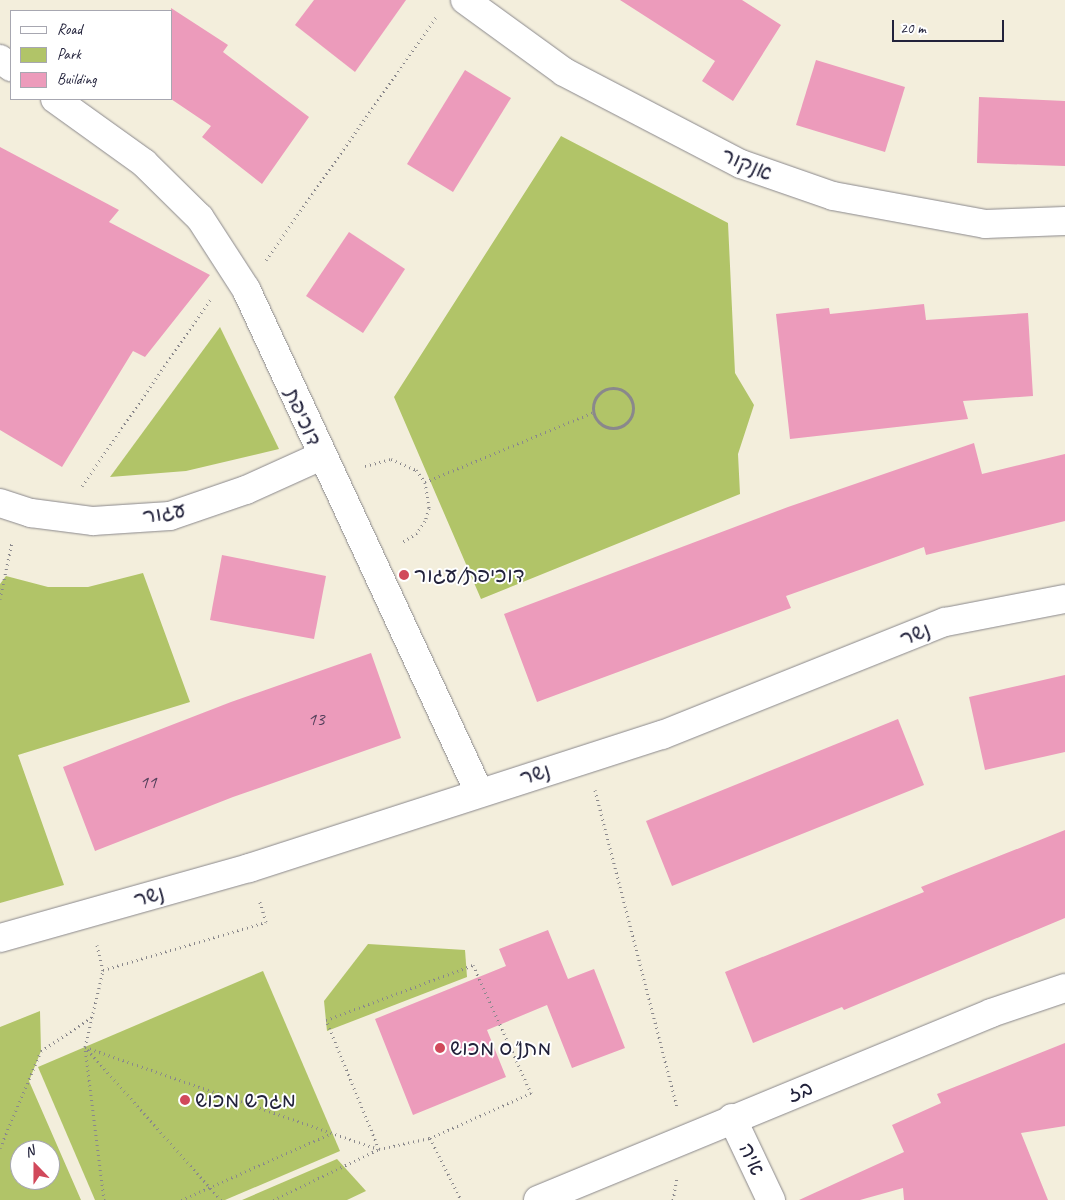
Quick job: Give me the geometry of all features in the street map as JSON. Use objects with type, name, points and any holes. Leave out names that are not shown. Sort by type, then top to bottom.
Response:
[{"type":"street","name":"אנקור","points":[[454,4],[564,72],[741,164],[833,196],[985,224],[1065,221]]},
{"type":"street","name":"דוכיפת","points":[[56,100],[144,163],[200,218],[239,278],[320,456],[479,792]]},
{"type":"street","name":"עגור","points":[[9,506],[61,517],[93,521],[170,516],[246,490],[320,456]]},
{"type":"street","name":"נשר","points":[[0,938],[249,868],[479,792],[662,735],[945,622],[1065,599]]},
{"type":"street","name":"בז","points":[[538,1200],[732,1118],[991,1014],[1065,988]]},
{"type":"street","name":"איה","points":[[732,1118],[771,1200]]},
{"type":"path","points":[[61,517],[239,278],[454,4]]},
{"type":"path","points":[[607,388],[621,389],[631,398],[633,404],[632,417],[616,428],[598,422],[594,412],[596,396],[607,388]]},
{"type":"path","points":[[425,482],[594,412]]},
{"type":"path","points":[[332,481],[377,460],[391,459],[416,470],[425,482],[429,508],[417,533],[368,558]]},
{"type":"path","points":[[0,599],[9,506]]},
{"type":"path","points":[[587,758],[685,1138]]},
{"type":"path","points":[[104,1200],[86,1047],[103,970],[266,922]]},
{"type":"path","points":[[273,1200],[378,1149],[430,1138],[531,1093],[473,964],[326,1020],[378,1149]]},
{"type":"path","points":[[0,1148],[41,1050],[92,1017]]},
{"type":"path","points":[[86,1047],[378,1149]]},
{"type":"path","points":[[86,1047],[220,1200]]},
{"type":"path","points":[[181,1200],[333,1133]]},
{"type":"path","points":[[430,1138],[462,1200]]},
{"type":"green space","points":[[561,136],[728,223],[735,373],[754,405],[738,454],[740,494],[481,599],[394,397]]},
{"type":"green space","points":[[220,327],[279,449],[186,471],[110,477]]},
{"type":"green space","points":[[143,573],[190,702],[18,755],[64,885],[0,903],[0,584],[6,576],[48,587],[88,587]]},
{"type":"green space","points":[[368,944],[465,950],[467,977],[327,1031],[324,1001]]},
{"type":"green space","name":"מגרש מכוש","points":[[263,971],[340,1151],[225,1200],[95,1200],[38,1067]]},
{"type":"green space","points":[[40,1011],[41,1051],[29,1081],[55,1140],[10,1140],[10,1190],[60,1190],[60,1152],[81,1200],[0,1200],[0,1027]]},
{"type":"green space","points":[[337,1159],[366,1191],[347,1200],[242,1200]]},
{"type":"building","points":[[314,0],[406,0],[355,72],[295,25]]},
{"type":"building","points":[[620,0],[742,0],[781,25],[733,101],[702,81],[715,61]]},
{"type":"building","points":[[171,8],[228,45],[223,52],[309,117],[262,184],[202,137],[211,126],[172,100]]},
{"type":"building","points":[[816,60],[905,87],[885,152],[796,125]]},
{"type":"building","points":[[465,70],[511,98],[453,192],[407,164]]},
{"type":"building","points":[[979,97],[1065,101],[1065,166],[977,163]]},
{"type":"building","points":[[0,147],[119,210],[109,222],[210,275],[145,357],[133,351],[62,467],[0,430]]},
{"type":"building","points":[[349,232],[405,269],[363,333],[306,296]]},
{"type":"building","points":[[924,304],[926,320],[1028,313],[1033,396],[963,401],[968,419],[790,439],[776,314],[829,308],[830,314]]},
{"type":"building","points":[[974,443],[982,474],[1065,454],[1065,521],[926,555],[924,547],[786,596],[791,608],[537,702],[504,614],[788,507]]},
{"type":"building","points":[[222,555],[326,576],[314,639],[210,620]]},
{"type":"building","points":[[371,653],[401,738],[233,797],[95,851],[63,767],[231,702]]},
{"type":"building","points":[[1065,675],[1065,752],[985,770],[969,697]]},
{"type":"building","points":[[898,719],[924,785],[672,886],[646,821]]},
{"type":"building","points":[[1065,830],[1065,918],[844,1010],[842,1007],[753,1043],[725,972],[924,892],[921,887]]},
{"type":"building","points":[[548,930],[568,979],[594,969],[625,1048],[572,1068],[547,1005],[487,1030],[506,1077],[413,1115],[375,1019],[506,966],[499,949]]},
{"type":"building","points":[[1065,1043],[1065,1126],[1021,1133],[1048,1200],[904,1200],[903,1188],[860,1200],[799,1200],[904,1152],[892,1125],[941,1103],[937,1094]]},
{"type":"place","name":"דוכיפת/עגור","points":[[404,575]]},
{"type":"place","name":"מתנ\"ס מכוש","points":[[440,1048]]},
{"type":"place","name":"מגרש מכוש","points":[[185,1100]]}]
